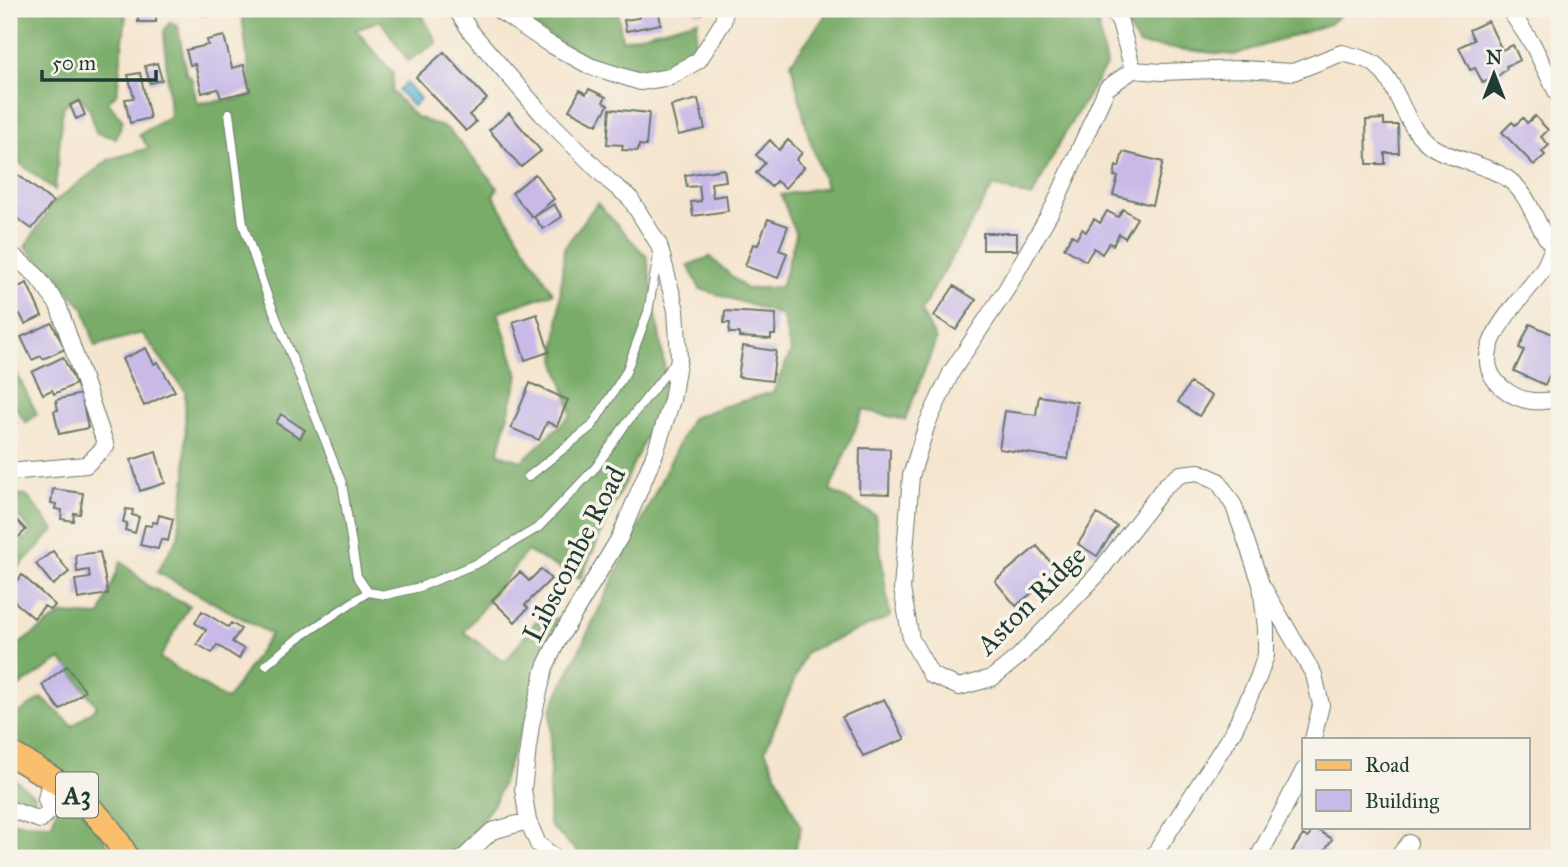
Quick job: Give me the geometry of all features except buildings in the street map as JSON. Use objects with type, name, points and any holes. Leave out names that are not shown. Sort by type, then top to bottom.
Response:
[{"type":"main road","name":"A3","points":[[9,753],[83,799],[118,841],[127,858]]},
{"type":"street","name":"Libscombe Road","points":[[456,9],[471,32],[542,114],[609,181],[630,198],[659,245],[676,310],[679,356],[668,414],[620,537],[545,667],[531,724],[523,789],[528,821],[538,844],[555,858]]},
{"type":"street","points":[[496,9],[590,66],[640,82],[670,77],[699,60],[723,22],[725,9]]},
{"type":"street","points":[[1112,9],[1120,22],[1133,70],[1161,72],[1242,69],[1293,72],[1342,53],[1377,64],[1397,96],[1408,121],[1431,146],[1506,178],[1527,197],[1544,236],[1556,247],[1544,269],[1499,325],[1489,347],[1487,365],[1495,382],[1512,396],[1539,403],[1559,400]]},
{"type":"street","points":[[1509,9],[1533,45],[1559,97]]},
{"type":"street","name":"Aston Ridge","points":[[1133,70],[1107,88],[1054,206],[1006,290],[952,371],[927,424],[911,476],[902,589],[911,639],[931,675],[959,687],[992,678],[1018,657],[1097,575],[1165,486],[1181,474],[1199,472],[1218,481],[1234,506],[1261,584],[1266,654],[1234,730],[1152,858]]},
{"type":"street","points":[[9,251],[36,275],[58,305],[106,446],[86,466],[9,472]]},
{"type":"street","points":[[1261,584],[1314,675],[1321,705],[1313,738]]},
{"type":"street","points":[[1258,858],[1302,773]]},
{"type":"street","points":[[9,809],[40,820],[50,811],[46,799],[51,777]]},
{"type":"street","points":[[463,858],[492,831],[528,821]]},
{"type":"street","points":[[1397,858],[1409,843]]},
{"type":"lane","points":[[229,113],[243,224],[266,292],[342,484],[357,576],[368,592]]},
{"type":"lane","points":[[528,477],[592,426],[626,372],[648,312],[659,245]]},
{"type":"lane","points":[[266,665],[298,639],[368,592],[386,595],[420,587],[480,562],[539,527],[596,467],[679,356]]},
{"type":"green space","points":[[9,9],[124,9],[126,15],[117,93],[108,102],[123,121],[116,138],[96,133],[90,110],[78,95],[63,107],[55,190],[9,155]]},
{"type":"green space","points":[[234,9],[419,9],[437,43],[408,61],[380,20],[356,30],[393,73],[392,92],[416,117],[448,129],[498,188],[493,195],[553,293],[498,312],[518,376],[498,454],[522,461],[571,415],[555,360],[564,248],[597,203],[647,257],[668,389],[580,579],[527,551],[464,632],[505,662],[536,621],[562,618],[495,802],[454,858],[134,858],[40,758],[9,739],[9,719],[42,698],[73,726],[97,706],[61,659],[9,693],[9,651],[62,614],[100,616],[121,561],[148,586],[189,606],[160,658],[227,700],[271,634],[157,572],[178,537],[186,476],[185,391],[142,333],[95,346],[84,308],[25,247],[54,202],[110,159],[149,148],[139,135],[170,116],[164,31],[170,22],[178,26],[186,73],[191,77],[197,103],[252,95],[242,16]]},
{"type":"green space","points":[[503,9],[624,9],[618,11],[622,40],[698,20],[694,50],[657,77],[611,71]]},
{"type":"green space","points":[[830,9],[1095,9],[1106,66],[1066,131],[1032,197],[993,186],[921,311],[936,340],[905,420],[863,410],[830,490],[875,515],[890,617],[806,652],[765,750],[801,828],[792,858],[584,858],[549,825],[551,709],[691,418],[773,392],[791,352],[782,315],[700,289],[688,265],[710,257],[746,289],[781,287],[796,235],[781,195],[826,187],[808,134],[791,63]]},
{"type":"green space","points":[[1117,9],[1348,9],[1329,24],[1234,55],[1139,45]]},
{"type":"green space","points":[[9,358],[37,414],[26,423],[9,398]]},
{"type":"green space","points":[[9,494],[26,495],[54,530],[9,577],[9,553],[32,532],[9,505]]},
{"type":"green space","points":[[9,775],[35,796],[35,809],[9,804]]},
{"type":"green space","points":[[59,802],[77,804],[114,853],[112,858],[9,858],[9,820],[52,824]]},
{"type":"water","points":[[406,83],[420,99],[413,106],[398,90]]}]
